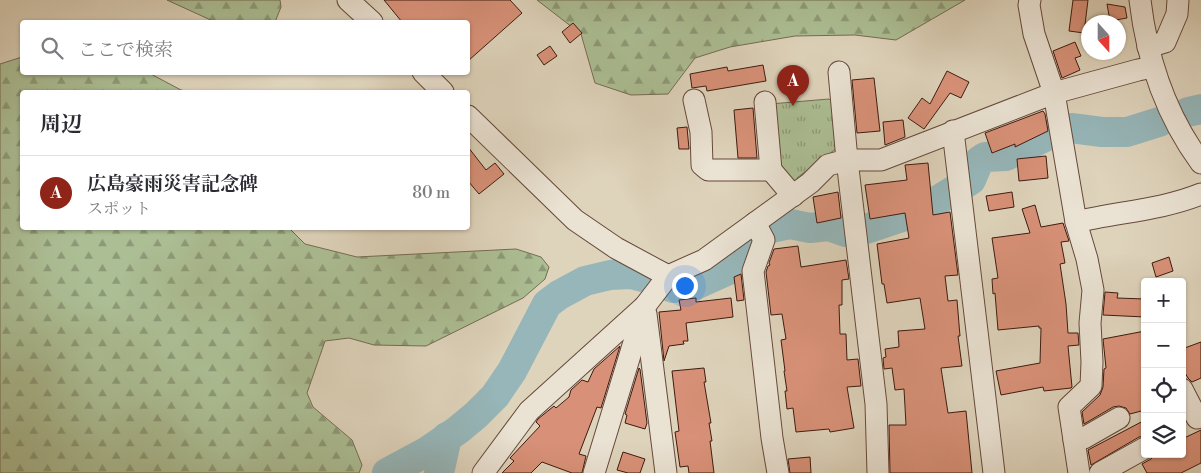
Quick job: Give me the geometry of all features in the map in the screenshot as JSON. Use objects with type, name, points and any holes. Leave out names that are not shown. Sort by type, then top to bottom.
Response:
[{"type":"street","points":[[348,0],[370,20]]},
{"type":"street","points":[[1030,0],[1029,5],[1034,34],[1054,93],[1076,222],[1087,259],[1093,290],[1090,323],[1091,386],[1069,407],[1078,473]]},
{"type":"street","points":[[1140,0],[1150,57],[1164,99],[1189,146],[1201,163]]},
{"type":"street","points":[[483,473],[529,411],[645,306],[664,281],[759,230],[828,165],[847,160],[881,160],[1054,93],[1138,70],[1165,42],[1177,14],[1178,0]]},
{"type":"street","points":[[839,72],[847,160],[876,404],[878,473]]},
{"type":"street","points":[[426,75],[441,90]]},
{"type":"street","points":[[694,100],[701,132],[702,165],[708,170],[771,170]]},
{"type":"street","points":[[765,102],[771,170],[793,196]]},
{"type":"street","points":[[470,118],[575,220],[664,281]]},
{"type":"street","points":[[953,131],[994,473]]},
{"type":"street","points":[[1076,222],[1162,205],[1201,194]]},
{"type":"street","points":[[759,230],[764,240],[752,271],[778,473]]},
{"type":"street","points":[[594,473],[645,306]]},
{"type":"street","points":[[645,306],[666,473]]},
{"type":"street","points":[[1186,401],[1193,421]]},
{"type":"street","points":[[1074,440],[1084,438],[1119,418]]},
{"type":"street","points":[[1100,473],[1141,450]]},
{"type":"green space","points":[[167,0],[280,0],[281,7],[276,20],[211,20]]},
{"type":"green space","points":[[537,0],[965,0],[896,40],[855,35],[795,36],[730,47],[695,58],[668,94],[631,95],[595,83],[581,34]]},
{"type":"green space","points":[[20,58],[20,75],[153,75],[181,90],[20,90],[20,230],[291,230],[305,244],[357,257],[516,249],[541,257],[549,267],[545,279],[523,298],[426,346],[374,345],[349,338],[325,341],[307,393],[313,407],[352,440],[362,465],[359,473],[0,473],[0,64]]},
{"type":"green space","points":[[829,99],[833,103],[837,148],[797,178],[800,183],[792,182],[776,167],[770,104]]},
{"type":"building","points":[[384,0],[510,0],[522,13],[470,59],[470,20],[400,20]]},
{"type":"building","points":[[1073,0],[1088,0],[1086,15],[1081,15],[1081,33],[1069,31]]},
{"type":"building","points":[[1107,4],[1125,7],[1127,18],[1126,15],[1109,15]]},
{"type":"building","points":[[573,23],[582,33],[570,43],[562,32]]},
{"type":"building","points":[[1075,42],[1081,56],[1075,58],[1080,70],[1062,78],[1053,51]]},
{"type":"building","points":[[550,46],[557,56],[544,65],[537,55]]},
{"type":"building","points":[[763,65],[766,81],[707,91],[706,86],[692,88],[690,74],[727,67],[728,71]]},
{"type":"building","points":[[947,71],[969,82],[961,98],[950,93],[924,129],[908,118],[922,98],[930,104]]},
{"type":"building","points":[[874,78],[880,131],[857,133],[852,80]]},
{"type":"building","points":[[753,108],[757,158],[738,158],[734,110]]},
{"type":"building","points":[[1043,111],[1048,131],[1015,147],[1015,144],[992,153],[985,133]]},
{"type":"building","points":[[903,120],[905,137],[885,145],[883,122]]},
{"type":"building","points":[[687,127],[689,149],[679,149],[677,128]]},
{"type":"building","points":[[470,150],[486,170],[495,163],[504,174],[479,194],[470,183]]},
{"type":"building","points":[[1046,156],[1048,178],[1019,181],[1017,159]]},
{"type":"building","points":[[928,163],[933,215],[950,212],[958,275],[945,276],[948,301],[957,300],[960,336],[958,336],[962,366],[941,368],[948,413],[966,411],[972,473],[890,473],[889,425],[906,425],[904,389],[895,390],[892,368],[884,369],[883,358],[886,357],[885,349],[899,347],[898,331],[925,329],[920,298],[887,303],[884,284],[882,284],[877,244],[909,238],[905,213],[870,219],[865,185],[907,180],[905,165]]},
{"type":"building","points":[[838,192],[841,218],[817,223],[813,197]]},
{"type":"building","points":[[1012,192],[1014,207],[989,211],[986,196]]},
{"type":"building","points":[[1035,205],[1041,227],[1063,223],[1069,241],[1061,242],[1065,263],[1060,264],[1068,333],[1078,333],[1079,345],[1068,346],[1072,387],[1044,391],[1043,387],[1001,395],[996,371],[1040,363],[1041,328],[1039,326],[998,330],[992,279],[998,278],[992,238],[1030,233],[1022,209]]},
{"type":"building","points":[[798,246],[801,267],[846,260],[849,279],[842,280],[842,305],[839,305],[840,334],[846,334],[847,360],[858,359],[861,386],[847,387],[854,428],[830,432],[829,429],[796,432],[793,408],[787,409],[785,391],[787,391],[781,340],[786,339],[782,314],[771,315],[766,272],[774,249]]},
{"type":"building","points":[[1169,257],[1173,271],[1156,277],[1152,263]]},
{"type":"building","points":[[741,274],[744,300],[737,301],[734,277]]},
{"type":"building","points":[[1105,292],[1118,293],[1117,298],[1141,299],[1141,317],[1103,315]]},
{"type":"building","points":[[696,298],[696,302],[731,298],[733,317],[686,323],[688,341],[683,341],[684,344],[669,346],[664,361],[659,312],[681,310],[679,300]]},
{"type":"building","points":[[1141,332],[1141,411],[1130,414],[1126,408],[1113,407],[1084,424],[1082,412],[1100,395],[1103,387],[1104,369],[1106,368],[1103,339]]},
{"type":"building","points":[[1201,342],[1201,378],[1192,382],[1186,375],[1186,348]]},
{"type":"building","points":[[620,346],[601,408],[597,407],[579,454],[586,456],[582,473],[572,473],[542,462],[531,473],[502,473],[514,461],[510,458],[540,426],[536,422],[538,419],[569,397],[571,390],[582,380],[588,382],[594,369]]},
{"type":"building","points":[[639,368],[647,423],[645,429],[625,423],[627,415],[625,414]]},
{"type":"building","points":[[704,368],[706,382],[704,382],[711,423],[709,423],[712,441],[710,441],[714,473],[689,473],[688,466],[680,467],[675,432],[679,431],[672,371]]},
{"type":"building","points":[[1141,422],[1141,437],[1091,465],[1088,450]]},
{"type":"building","points":[[1201,430],[1201,463],[1181,473],[1147,473],[1142,464],[1152,458],[1186,458],[1186,437]]},
{"type":"building","points":[[623,452],[645,459],[640,473],[628,473],[617,470]]},
{"type":"building","points":[[810,457],[811,473],[790,473],[788,459]]},
{"type":"waterway","points":[[1188,112],[1201,109]]},
{"type":"waterway","points":[[387,473],[426,452],[476,415],[495,396],[512,371],[547,304],[585,281],[610,275],[631,274],[673,288],[693,286],[735,267],[740,262],[753,236],[771,228],[790,224],[810,228],[829,226],[846,232],[866,229],[920,211],[971,180],[979,161],[985,157],[1006,156],[1055,132],[1071,128],[1102,132],[1127,132],[1159,122]]},
{"type":"waterway","points":[[439,473],[447,437]]},
{"type":"place","name":"広島豪雨災害記念碑","points":[[793,106]]}]
